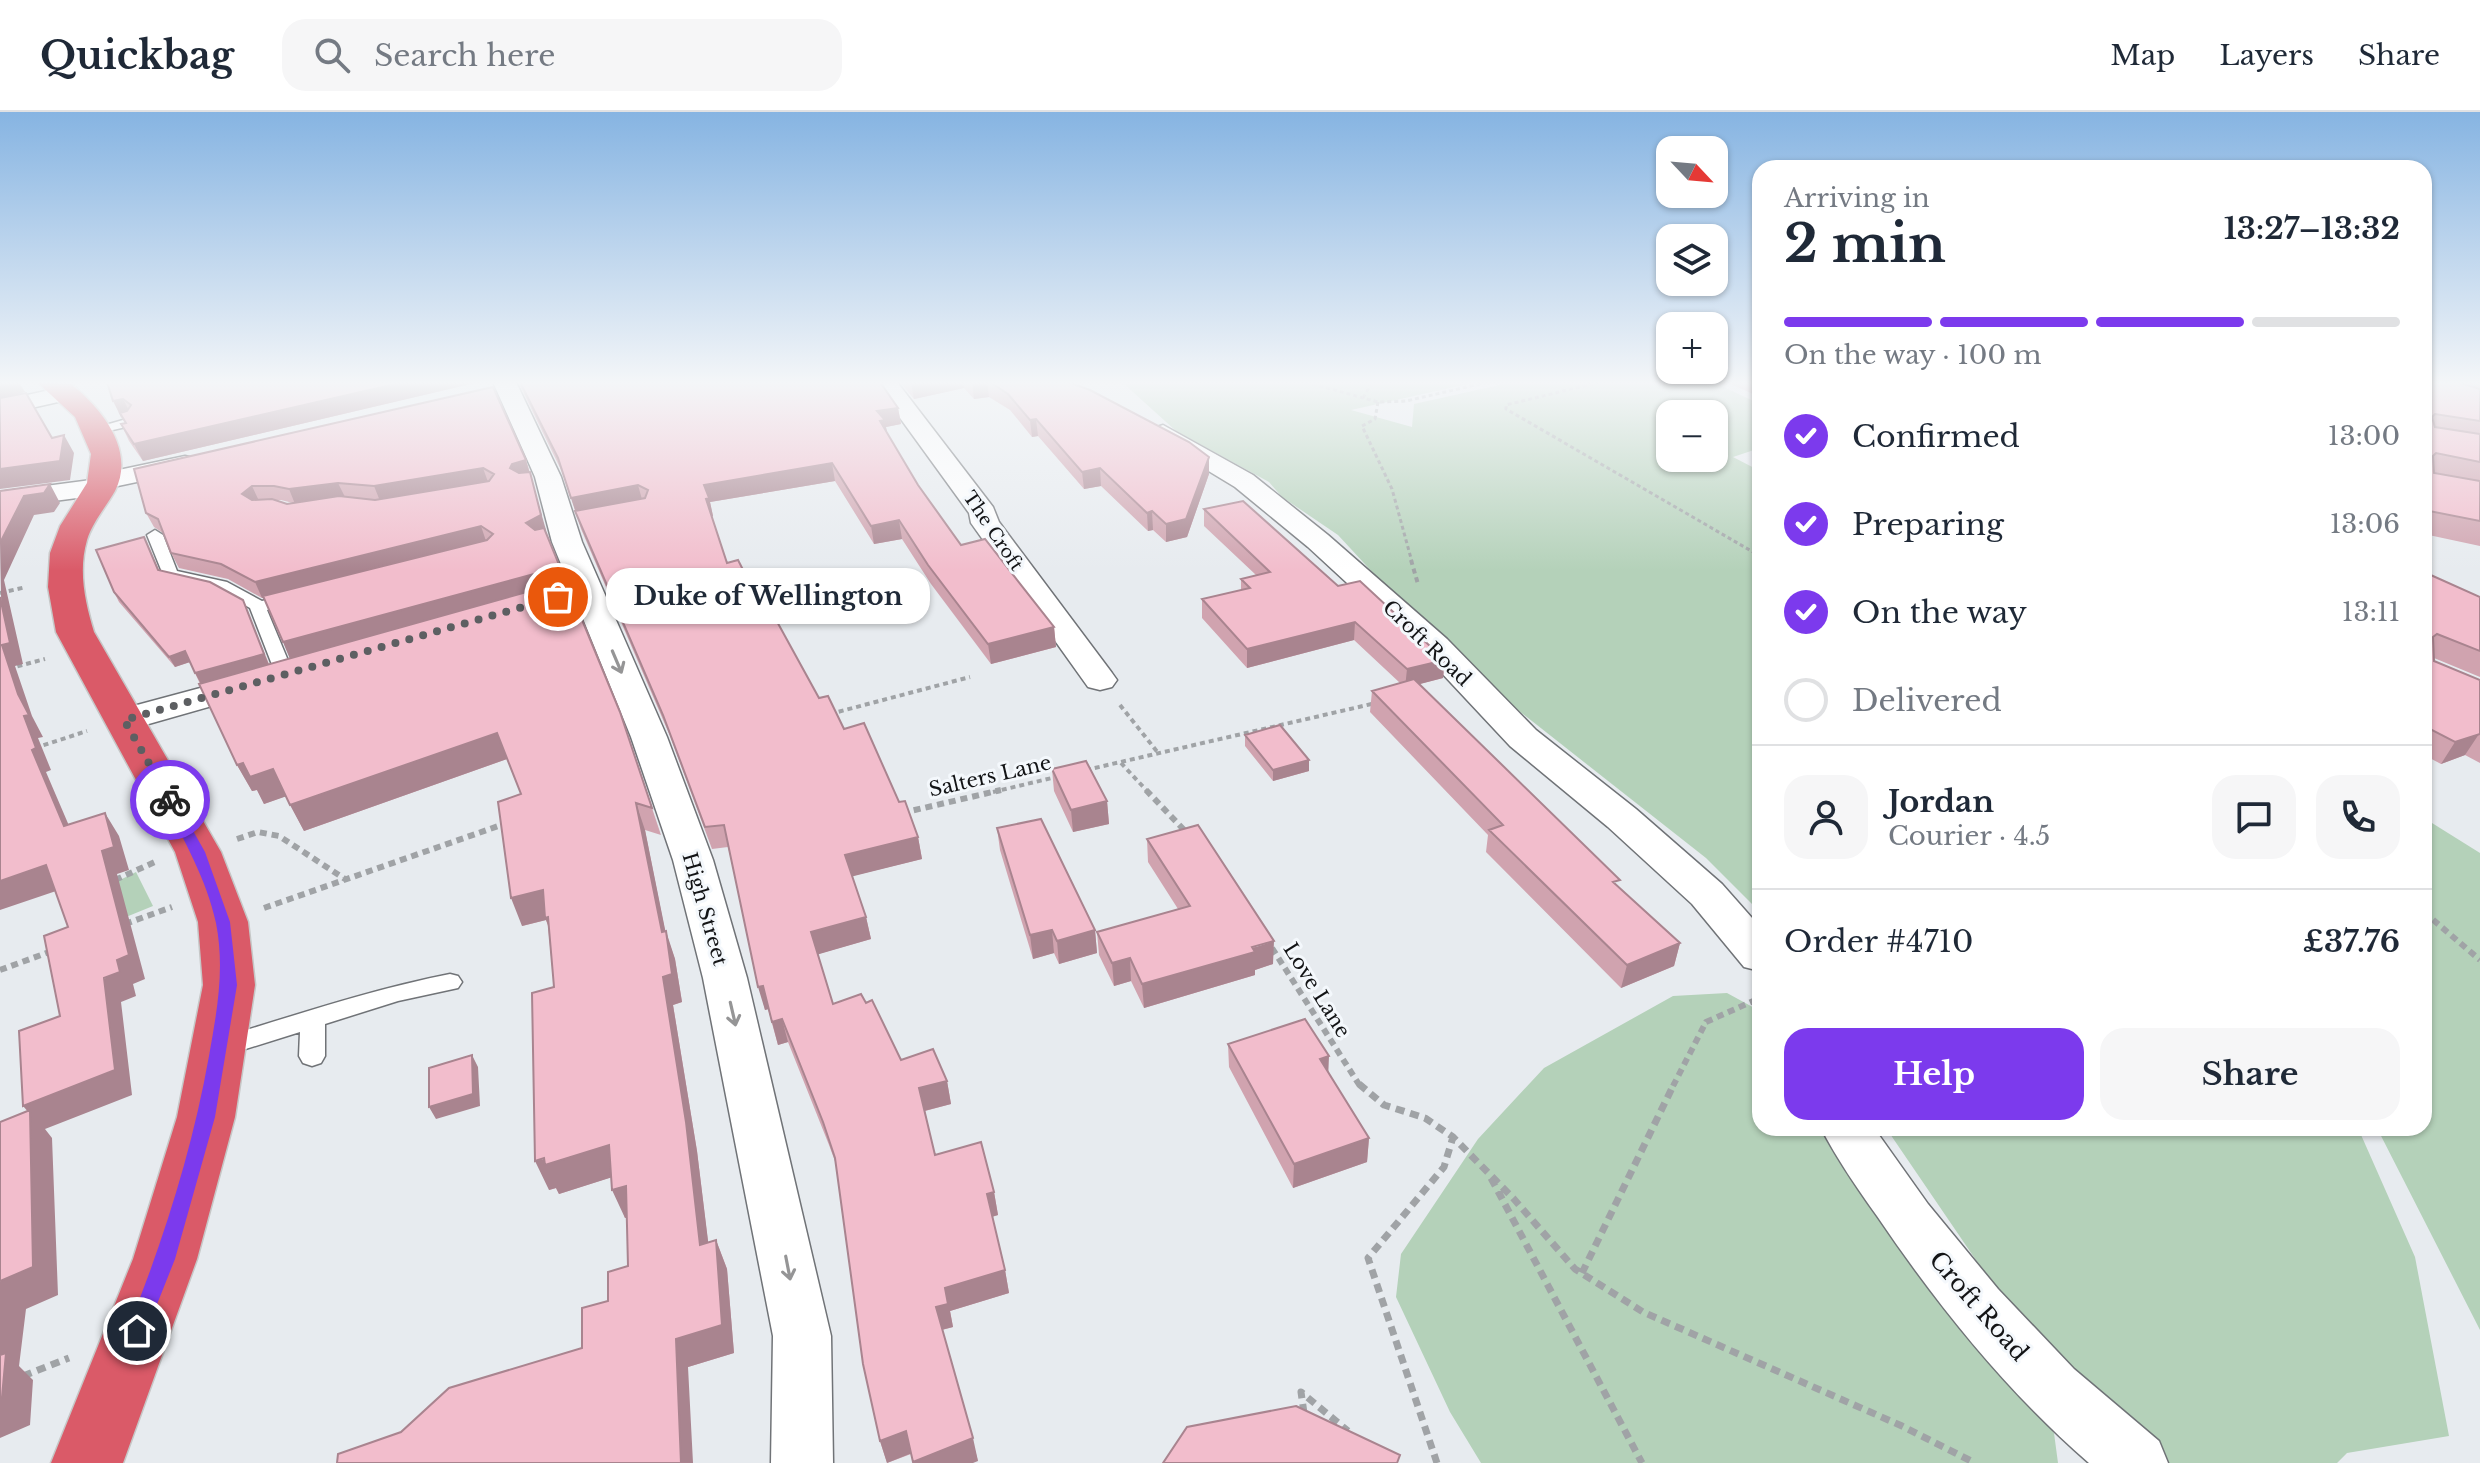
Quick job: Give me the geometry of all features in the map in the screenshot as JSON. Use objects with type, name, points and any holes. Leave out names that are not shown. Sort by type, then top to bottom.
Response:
[{"type":"highway","points":[[87,1463],[165,1259],[206,1117],[229,985],[223,922],[196,850],[75,632],[65,597],[64,577],[69,542],[102,484],[107,457],[102,445]]},
{"type":"street","name":"High Street","points":[[526,445],[563,529],[572,593],[649,737],[693,860],[725,978],[802,1336],[802,1463]]},
{"type":"street","name":"The Croft","points":[[932,445],[1100,680]]},
{"type":"street","name":"Croft Road","points":[[1187,445],[1279,508],[1435,646],[1523,738],[1622,818],[1707,894],[1752,947]]},
{"type":"street","points":[[0,500],[102,484],[212,457]]},
{"type":"street","points":[[124,720],[300,671]]},
{"type":"street","name":"Croft Road","points":[[1851,1136],[1904,1218],[1982,1315],[2099,1433],[2137,1463]]},
{"type":"lane","points":[[155,535],[170,574],[221,585],[259,607],[300,671]]},
{"type":"lane","points":[[259,607],[303,596]]},
{"type":"lane","points":[[220,1048],[397,993],[450,982]]},
{"type":"lane","points":[[312,1056],[313,1019]]},
{"type":"path","points":[[1371,445],[1392,489],[1435,646]]},
{"type":"path","points":[[1568,445],[1752,551]]},
{"type":"path","points":[[828,714],[970,677]]},
{"type":"path","points":[[1100,680],[1159,754]]},
{"type":"path","name":"Salters Lane","points":[[1082,771],[1388,700]]},
{"type":"path","points":[[28,750],[124,720]]},
{"type":"path","points":[[1121,763],[1191,836]]},
{"type":"path","name":"Salters Lane","points":[[892,816],[1069,774]]},
{"type":"path","points":[[258,910],[516,820]]},
{"type":"path","points":[[106,885],[116,878],[196,850],[258,832],[279,836],[346,879]]},
{"type":"path","points":[[120,926],[157,912]]},
{"type":"path","points":[[2432,919],[2480,960]]},
{"type":"path","name":"Love Lane","points":[[1264,937],[1362,1089],[1384,1105],[1425,1118],[1453,1137]]},
{"type":"path","points":[[0,970],[54,950]]},
{"type":"path","points":[[1582,1273],[1631,1167],[1706,1022],[1752,1002]]},
{"type":"path","points":[[1437,1463],[1368,1258],[1444,1167],[1453,1137],[1582,1273],[1643,1312],[1902,1426],[1975,1463]]},
{"type":"path","points":[[1488,1173],[1642,1463]]},
{"type":"path","points":[[1304,1418],[1301,1392],[1361,1443]]},
{"type":"green space","points":[[1202,445],[1656,445],[1656,472],[1728,472],[1728,445],[1752,445],[1752,451],[1733,457],[1752,467],[1752,904],[1706,858],[1500,696],[1388,589],[1338,535],[1282,497],[1269,482]]},
{"type":"green space","points":[[2432,823],[2480,853],[2480,1330],[2381,1136],[2432,1136]]},
{"type":"green space","points":[[136,872],[153,906],[99,928],[116,882]]},
{"type":"green space","points":[[1727,993],[1752,1007],[1752,1136],[1836,1136],[1861,1183],[2054,1433],[2058,1463],[1481,1463],[1450,1412],[1396,1297],[1401,1254],[1478,1139],[1544,1068],[1673,996]]},
{"type":"green space","points":[[1891,1136],[2362,1136],[2415,1257],[2449,1436],[2347,1453],[2337,1463],[2169,1463],[2061,1385]]},
{"type":"building","points":[[0,445],[62,445],[60,461],[0,469]]},
{"type":"building","points":[[239,445],[519,445],[526,460],[512,464],[510,468],[519,473],[530,472],[541,515],[526,523],[535,530],[544,528],[560,567],[283,642],[263,596],[487,540],[493,534],[481,526],[255,582],[221,564],[171,553],[158,519],[146,513],[134,469]],"holes":[[[483,468],[494,474],[489,481],[375,500],[339,496],[287,504],[272,499],[252,500],[242,494],[252,486],[289,489],[338,483],[374,486]]]},
{"type":"building","points":[[552,445],[894,445],[918,485],[961,545],[985,539],[1054,627],[988,644],[928,565],[899,520],[871,526],[832,463],[704,485],[727,563],[738,560],[763,609],[769,607],[819,698],[828,696],[844,729],[864,723],[899,802],[905,801],[918,837],[845,855],[866,917],[811,932],[833,1004],[861,994],[866,1003],[872,1000],[901,1060],[933,1049],[947,1081],[919,1088],[935,1155],[981,1142],[994,1192],[987,1194],[1005,1270],[945,1288],[948,1304],[936,1307],[973,1438],[913,1462],[906,1431],[880,1441],[863,1364],[835,1158],[782,1019],[772,1022],[763,986],[758,987],[724,825],[705,827],[663,715],[575,511],[645,498],[648,490],[638,485],[571,498]]},
{"type":"building","points":[[1059,445],[1193,445],[1209,457],[1186,519],[1166,524],[1152,511],[1147,513],[1100,468],[1082,472]]},
{"type":"building","points":[[2432,445],[2480,445],[2480,462],[2436,453],[2433,456],[2434,473],[2480,481],[2480,521],[2432,512]]},
{"type":"building","points":[[50,484],[44,493],[24,496],[0,543],[0,491]]},
{"type":"building","points":[[1243,501],[1338,586],[1360,581],[1445,660],[1407,669],[1355,622],[1247,649],[1202,599],[1250,588],[1241,579],[1270,572],[1204,509]]},
{"type":"building","points":[[144,537],[158,570],[210,582],[243,600],[264,654],[195,673],[185,651],[169,657],[114,592],[96,550]]},
{"type":"building","points":[[2432,576],[2480,597],[2480,651],[2437,634],[2433,637],[2434,661],[2480,680],[2480,734],[2455,742],[2432,730]]},
{"type":"building","points":[[566,581],[620,712],[652,808],[636,803],[662,932],[666,931],[672,974],[663,977],[686,1122],[700,1245],[716,1240],[722,1325],[676,1339],[681,1463],[337,1463],[338,1454],[401,1432],[449,1388],[582,1348],[582,1308],[608,1301],[608,1272],[628,1266],[626,1186],[612,1190],[609,1145],[545,1165],[544,1158],[535,1161],[532,993],[554,987],[548,917],[545,918],[543,890],[511,898],[498,802],[521,794],[497,733],[290,805],[273,769],[250,777],[243,763],[237,765],[199,684]]},
{"type":"building","points":[[0,597],[10,643],[2,645],[18,694],[29,715],[24,716],[36,748],[32,750],[64,826],[105,813],[114,847],[102,851],[129,955],[117,960],[120,972],[104,978],[115,1070],[23,1106],[19,1031],[60,1016],[44,936],[68,927],[46,865],[0,881]]},
{"type":"building","points":[[1414,679],[1620,880],[1613,882],[1680,943],[1627,965],[1489,830],[1503,825],[1372,691]]},
{"type":"building","points":[[1280,725],[1309,760],[1273,770],[1245,735]]},
{"type":"building","points":[[1086,761],[1107,801],[1071,810],[1052,769]]},
{"type":"building","points":[[1041,819],[1095,930],[1057,941],[1052,930],[1030,935],[997,828]]},
{"type":"building","points":[[1198,825],[1274,941],[1252,947],[1255,952],[1142,984],[1130,958],[1112,963],[1097,932],[1190,906],[1147,839]]},
{"type":"building","points":[[1305,1019],[1329,1056],[1320,1059],[1369,1138],[1294,1164],[1228,1044]]},
{"type":"building","points":[[472,1055],[473,1094],[429,1107],[429,1068]]},
{"type":"building","points":[[30,1110],[33,1267],[0,1281],[0,1122]]},
{"type":"building","points":[[6,1353],[2,1397],[0,1398],[0,1355]]},
{"type":"building","points":[[1296,1406],[1400,1455],[1397,1463],[1163,1463],[1187,1427]]},
{"type":"way so far","points":[[170,800],[124,720],[558,597]]},
{"type":"place","name":"Duke of Wellington","points":[[558,597]]},
{"type":"route","points":[[137,1331],[165,1259],[206,1117],[219,1057],[229,985],[223,922],[198,852],[170,800]]}]
